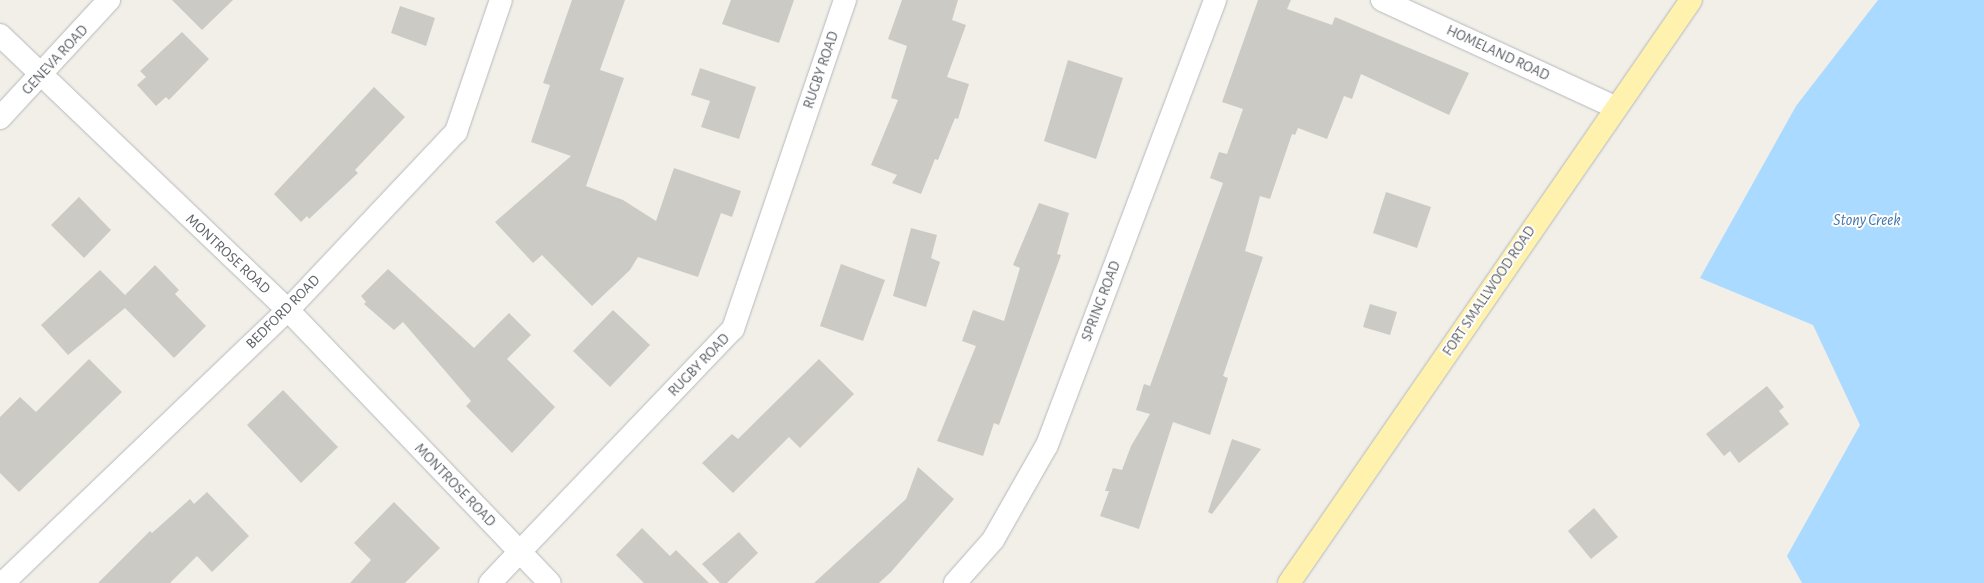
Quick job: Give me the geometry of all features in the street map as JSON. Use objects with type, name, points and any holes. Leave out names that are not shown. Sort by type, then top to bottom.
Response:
[{"type":"main road","name":"FORT SMALLWOOD ROAD","points":[[1289,583],[1615,107],[1691,0]]},
{"type":"street","name":"GENEVA ROAD","points":[[0,118],[41,77],[110,0]]},
{"type":"street","name":"BEDFORD ROAD","points":[[3,583],[288,310],[456,132],[501,0]]},
{"type":"street","name":"RUGBY ROAD","points":[[490,583],[520,554],[733,329],[845,0]]},
{"type":"street","name":"SPRING ROAD","points":[[955,583],[993,540],[1047,446],[1214,0]]},
{"type":"street","name":"HOMELAND ROAD","points":[[1382,0],[1615,107]]},
{"type":"street","name":"MONTROSE ROAD","points":[[0,35],[41,77],[288,310],[520,554],[550,583]]},
{"type":"water","name":"Stony Creek","points":[[1878,0],[1984,0],[1984,583],[1802,583],[1787,556],[1860,425],[1813,325],[1700,278],[1796,106]]},
{"type":"building","points":[[172,0],[233,0],[202,30]]},
{"type":"building","points":[[572,0],[625,0],[600,70],[624,78],[586,186],[623,200],[656,221],[674,168],[741,191],[732,217],[721,213],[698,277],[638,257],[630,270],[592,306],[542,255],[533,263],[495,222],[571,156],[531,142],[550,85],[543,83]]},
{"type":"building","points":[[731,0],[794,0],[779,43],[722,24]]},
{"type":"building","points":[[902,0],[958,0],[952,20],[966,25],[947,77],[969,84],[958,119],[955,118],[938,160],[935,159],[921,194],[892,183],[897,175],[871,165],[898,100],[891,98],[907,46],[888,39]]},
{"type":"building","points":[[1258,0],[1291,0],[1287,9],[1332,25],[1335,17],[1469,73],[1449,115],[1361,74],[1352,99],[1344,96],[1327,139],[1298,128],[1295,135],[1292,134],[1270,199],[1260,196],[1245,251],[1263,257],[1223,376],[1228,378],[1210,435],[1173,422],[1139,529],[1100,516],[1109,491],[1105,491],[1113,468],[1122,470],[1131,446],[1150,414],[1136,410],[1144,384],[1150,386],[1223,183],[1210,178],[1219,152],[1227,154],[1243,109],[1222,102]]},
{"type":"building","points":[[400,6],[435,18],[426,46],[391,33]]},
{"type":"building","points":[[182,32],[209,59],[169,100],[166,97],[156,106],[137,85],[146,77],[140,71]]},
{"type":"building","points":[[1068,60],[1123,78],[1096,159],[1044,141]]},
{"type":"building","points":[[700,68],[756,87],[739,139],[701,127],[710,101],[691,95]]},
{"type":"building","points":[[374,87],[405,117],[355,170],[358,173],[309,219],[307,216],[301,222],[274,194]]},
{"type":"building","points":[[1386,192],[1431,207],[1417,248],[1373,233]]},
{"type":"building","points":[[79,197],[111,230],[84,258],[51,225]]},
{"type":"building","points":[[1039,203],[1069,213],[1057,254],[1061,255],[999,425],[994,423],[983,456],[937,441],[976,346],[962,341],[973,310],[1004,321],[1020,268],[1013,265]]},
{"type":"building","points":[[911,228],[937,235],[931,258],[940,262],[926,307],[893,296]]},
{"type":"building","points":[[841,264],[885,280],[863,341],[820,326]]},
{"type":"building","points":[[155,265],[179,290],[175,294],[206,326],[174,358],[125,308],[68,355],[41,325],[100,270],[125,295]]},
{"type":"building","points":[[388,269],[474,348],[509,313],[531,335],[507,359],[555,407],[512,453],[466,406],[471,401],[403,322],[394,330],[364,304],[366,302],[361,296]]},
{"type":"building","points":[[1370,304],[1397,312],[1390,335],[1363,327]]},
{"type":"building","points":[[613,310],[650,345],[610,387],[573,351]]},
{"type":"building","points":[[89,359],[122,392],[19,492],[0,473],[0,417],[20,397],[36,412]]},
{"type":"building","points":[[819,359],[854,394],[800,448],[789,437],[733,493],[702,463],[732,434],[738,439]]},
{"type":"building","points":[[1767,386],[1784,407],[1779,411],[1789,424],[1739,463],[1730,451],[1724,456],[1706,434]]},
{"type":"building","points":[[283,390],[338,447],[301,483],[247,425]]},
{"type":"building","points":[[1232,439],[1261,449],[1212,514],[1208,512]]},
{"type":"building","points":[[918,467],[954,499],[891,572],[879,583],[814,583],[906,499]]},
{"type":"building","points":[[207,492],[249,536],[212,572],[197,556],[170,583],[98,583],[150,531],[152,533],[190,499],[194,504]]},
{"type":"building","points":[[394,502],[440,548],[405,583],[350,583],[371,560],[354,543]]},
{"type":"building","points":[[1594,508],[1618,537],[1591,559],[1568,531]]},
{"type":"building","points":[[642,528],[670,556],[676,550],[709,583],[644,583],[616,555]]},
{"type":"building","points":[[739,532],[758,553],[727,583],[720,583],[702,564]]}]
